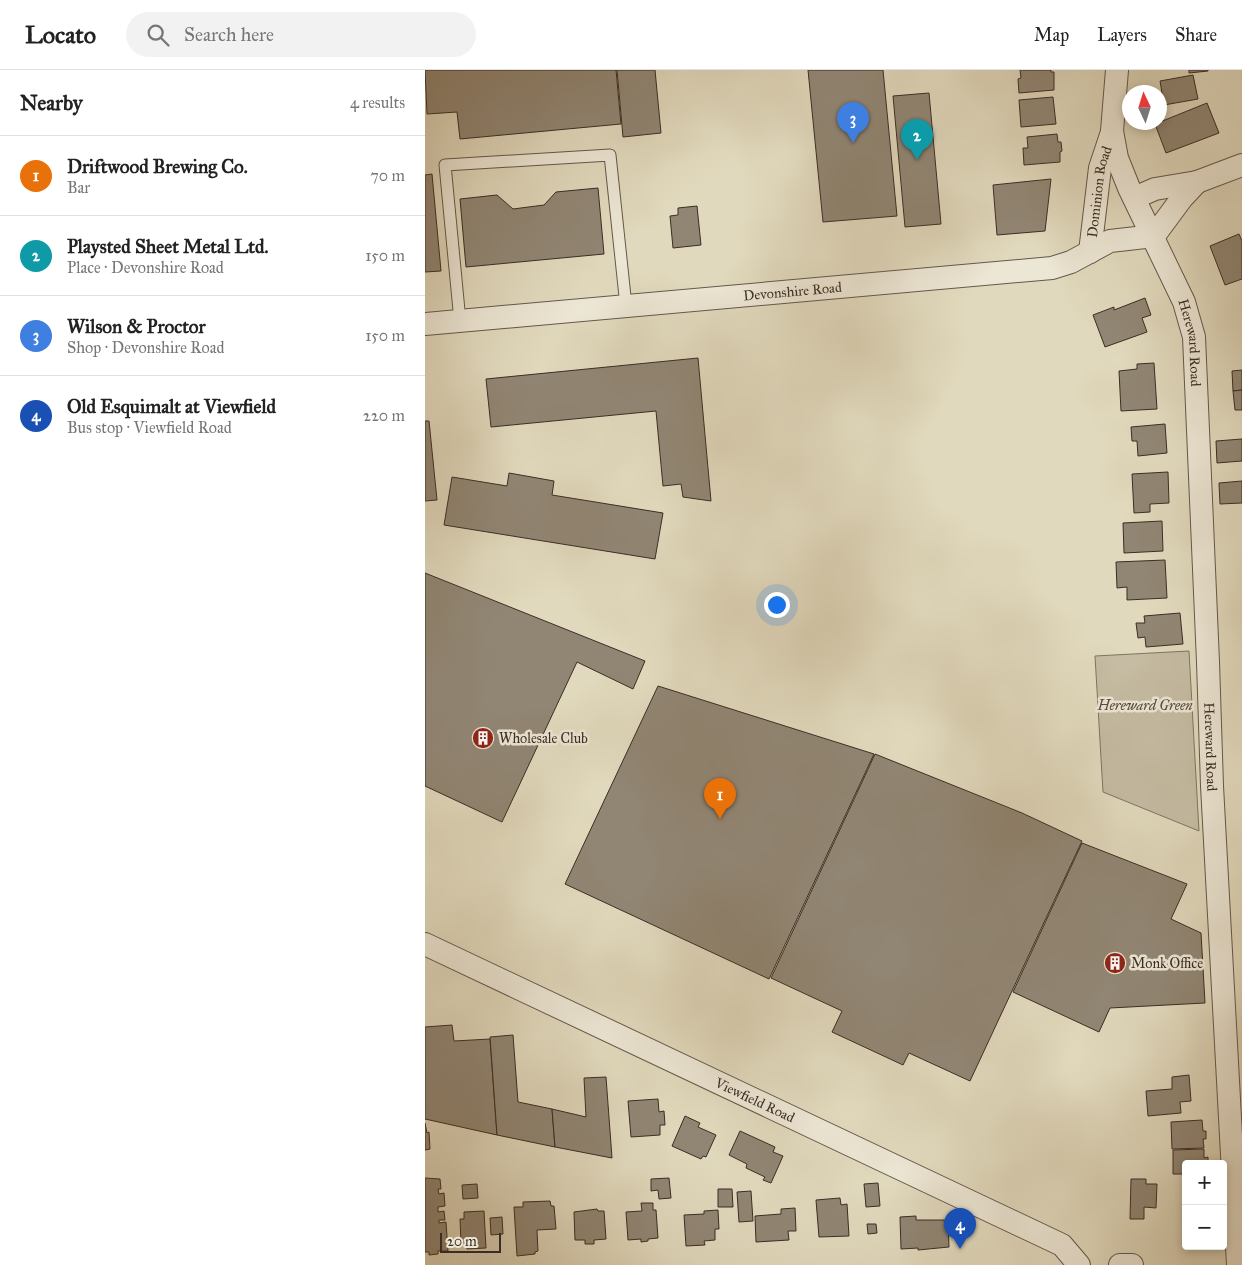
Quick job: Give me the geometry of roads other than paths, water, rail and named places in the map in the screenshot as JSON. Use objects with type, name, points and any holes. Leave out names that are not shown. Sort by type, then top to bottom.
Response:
[{"type":"street","name":"Dominion Road","points":[[1090,252],[1100,168],[1112,131],[1117,70]]},
{"type":"street","name":"Dominion Road","points":[[1112,131],[1117,158],[1153,236]]},
{"type":"street","points":[[1134,198],[1155,189],[1197,182],[1242,164]]},
{"type":"street","points":[[1153,236],[1182,198],[1197,182]]},
{"type":"street","name":"Devonshire Road","points":[[425,324],[1052,268],[1071,262],[1110,241],[1153,236]]},
{"type":"street","name":"Hereward Road","points":[[1153,236],[1184,302],[1194,337],[1212,786],[1238,1265]]},
{"type":"street","name":"Viewfield Road","points":[[425,944],[1062,1245],[1079,1265]]},
{"type":"lane","points":[[460,321],[445,165],[610,154],[626,306]]},
{"type":"place","name":"Wilson & Proctor","points":[[853,143]]},
{"type":"place","name":"Playsted Sheet Metal Ltd.","points":[[917,160]]},
{"type":"place","name":"Wholesale Club","points":[[483,738]]},
{"type":"place","name":"Driftwood Brewing Co.","points":[[720,819]]},
{"type":"place","name":"Monk Office","points":[[1115,963]]},
{"type":"place","name":"Old Esquimalt at Viewfield","points":[[960,1249]]},
{"type":"park label","name":"Hereward Green","points":[[1145,705]]}]
